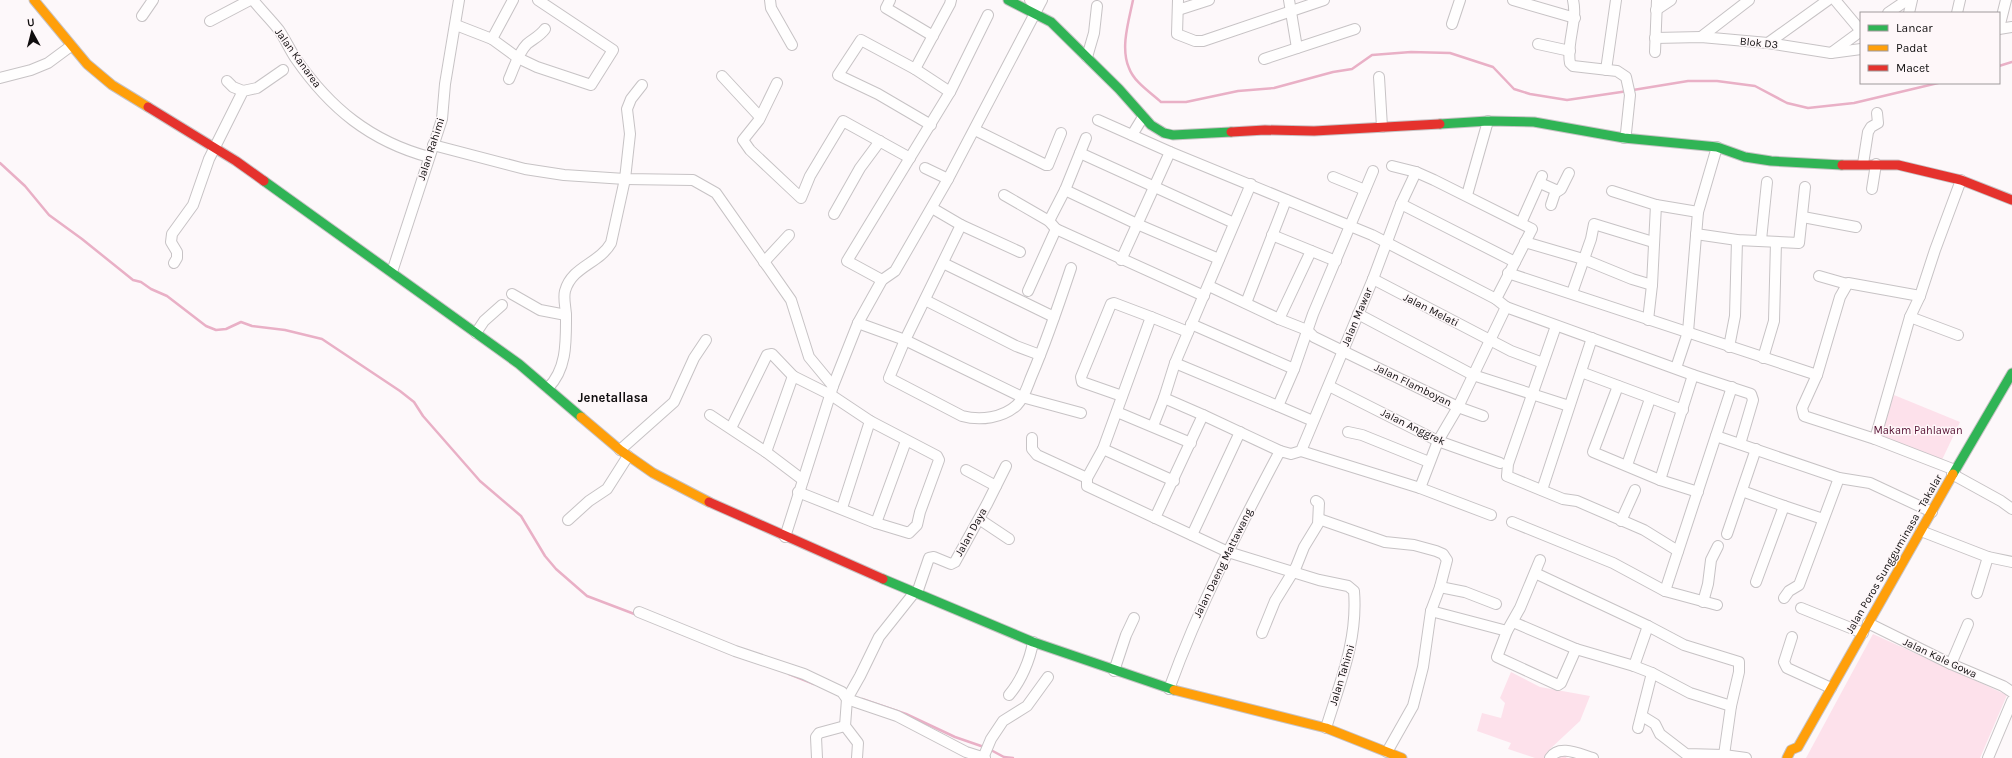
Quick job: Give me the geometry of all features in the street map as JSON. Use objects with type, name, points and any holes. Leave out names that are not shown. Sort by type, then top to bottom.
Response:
[{"type":"main road","points":[[34,0],[87,64],[112,85],[215,148],[392,272],[519,364],[624,453],[653,474],[704,500],[785,536],[915,593],[1033,642],[1114,671],[1213,702],[1326,728],[1402,758]]},
{"type":"main road","points":[[1008,0],[1036,6],[1119,89],[1143,117],[1156,129],[1164,133],[1182,136],[1265,130],[1314,131],[1488,121],[1534,122],[1624,138],[1717,147],[1745,157],[1771,161],[1898,165],[1961,180],[2012,200]]},
{"type":"main road","name":"Jalan Poros Sungguminasa - Takalar","points":[[1787,758],[1791,750],[1798,747],[2012,373]]},
{"type":"main road","name":"Jalan Poros Sungguminasa - Takalar","points":[[1798,747],[1800,755],[1798,758]]},
{"type":"street","points":[[142,16],[153,0]]},
{"type":"street","points":[[210,21],[251,0]]},
{"type":"street","name":"Jalan Kanarea","points":[[251,0],[279,31],[306,72],[344,114],[368,132],[412,152],[429,157]]},
{"type":"street","points":[[492,39],[513,0]]},
{"type":"street","points":[[456,25],[492,39],[518,58],[587,85],[592,84],[612,51],[538,0]]},
{"type":"street","points":[[770,0],[771,8],[792,45]]},
{"type":"street","points":[[890,0],[886,8],[933,36]]},
{"type":"street","points":[[915,69],[951,0]]},
{"type":"street","points":[[1209,0],[1178,5],[1177,34],[1195,41],[1203,41],[1324,0]]},
{"type":"street","points":[[1289,0],[1297,48]]},
{"type":"street","points":[[1452,24],[1460,0]]},
{"type":"street","points":[[1513,0],[1574,18]]},
{"type":"street","points":[[1573,0],[1574,18],[1570,61],[1572,66],[1620,72],[1628,80],[1630,95],[1626,133],[1624,138]]},
{"type":"street","points":[[1606,70],[1616,0]]},
{"type":"street","points":[[1655,52],[1657,5],[1671,0]]},
{"type":"street","points":[[1701,37],[1749,0]]},
{"type":"street","points":[[1768,43],[1828,0]]},
{"type":"street","points":[[1836,0],[1860,30]]},
{"type":"street","points":[[1889,12],[1907,0]]},
{"type":"street","points":[[1909,12],[1912,0]]},
{"type":"street","points":[[1957,12],[1960,0]]},
{"type":"street","points":[[2000,25],[2006,0]]},
{"type":"street","name":"Jalan Rahimi","points":[[392,272],[442,119],[444,93],[460,1]]},
{"type":"street","points":[[785,536],[832,390],[858,323],[882,280],[895,271],[932,208],[975,130],[1036,6]]},
{"type":"street","points":[[1086,57],[1094,33],[1097,6]]},
{"type":"street","points":[[882,280],[847,261],[950,92],[988,15]]},
{"type":"street","points":[[2000,29],[2012,27]]},
{"type":"street","points":[[509,79],[518,58],[527,45],[545,29]]},
{"type":"street","points":[[1264,59],[1355,29]]},
{"type":"street","points":[[1831,53],[1860,32]]},
{"type":"street","name":"Blok D3","points":[[1656,38],[1701,37],[1768,43],[1831,53],[1860,49]]},
{"type":"street","points":[[931,125],[878,94],[838,76],[862,40],[915,69],[950,92]]},
{"type":"street","points":[[1538,44],[1570,51]]},
{"type":"street","points":[[0,78],[48,64],[71,46]]},
{"type":"street","points":[[227,81],[234,87],[243,91],[257,88],[283,70]]},
{"type":"street","points":[[722,76],[760,118]]},
{"type":"street","points":[[1379,77],[1382,127]]},
{"type":"street","points":[[777,83],[754,128],[744,138],[744,143],[800,198],[810,176],[843,121],[910,158]]},
{"type":"street","points":[[548,388],[560,372],[562,363],[566,315],[565,293],[568,283],[576,272],[598,258],[607,250],[611,243],[625,179],[630,134],[627,109],[631,99],[642,85]]},
{"type":"street","points":[[174,263],[177,258],[176,248],[172,242],[172,234],[193,205],[204,173],[243,91]]},
{"type":"street","points":[[1863,164],[1870,128],[1878,123],[1877,112]]},
{"type":"street","points":[[1132,135],[1143,117]]},
{"type":"street","points":[[1098,120],[1170,152],[1251,184],[1387,242],[1496,299],[1506,307],[1693,375],[1751,394],[1753,396],[1740,444]]},
{"type":"street","points":[[1467,195],[1488,121]]},
{"type":"street","points":[[975,130],[1046,165],[1048,165],[1062,133]]},
{"type":"street","points":[[1049,221],[1065,190],[1086,138]]},
{"type":"street","points":[[834,214],[860,168],[880,141]]},
{"type":"street","points":[[433,145],[524,169],[564,175],[625,179],[693,180],[716,193],[791,300],[810,357],[832,390],[870,421],[937,456],[939,460],[920,512],[918,525],[909,533],[876,523],[842,508],[798,492]]},
{"type":"street","points":[[1676,368],[1688,332],[1698,212],[1717,147]]},
{"type":"street","points":[[1122,260],[1170,152]]},
{"type":"street","points":[[1080,153],[1154,188],[1234,223]]},
{"type":"street","points":[[1872,189],[1876,164]]},
{"type":"street","points":[[1392,166],[1416,172],[1467,195],[1532,229],[1508,273],[1496,299]]},
{"type":"street","points":[[925,168],[948,179]]},
{"type":"street","points":[[1278,406],[1294,369],[1307,330],[1373,171]]},
{"type":"street","name":"Jalan Mawar","points":[[1301,451],[1312,421],[1329,386],[1373,279],[1401,204],[1416,172]]},
{"type":"street","points":[[1551,205],[1556,190],[1560,189],[1569,173]]},
{"type":"street","points":[[1333,177],[1365,190]]},
{"type":"street","points":[[1521,223],[1541,180],[1556,190]]},
{"type":"street","points":[[1875,439],[1910,317],[1920,296],[1961,180]]},
{"type":"street","points":[[1761,240],[1767,182]]},
{"type":"street","points":[[1153,426],[1175,363],[1209,286],[1251,184]]},
{"type":"street","points":[[1696,234],[1737,240],[1800,242],[1805,186]]},
{"type":"street","points":[[1065,190],[1137,224],[1219,259]]},
{"type":"street","points":[[1612,191],[1656,205],[1698,212]]},
{"type":"street","points":[[1004,195],[1049,221],[1056,229],[1204,296]]},
{"type":"street","points":[[1246,303],[1286,200]]},
{"type":"street","points":[[1401,204],[1515,262]]},
{"type":"street","points":[[1648,320],[1652,285],[1656,205]]},
{"type":"street","points":[[932,208],[962,225],[1020,252]]},
{"type":"street","points":[[1802,217],[1856,227]]},
{"type":"street","points":[[1572,293],[1594,224],[1654,242]]},
{"type":"street","points":[[962,225],[905,340],[889,378],[962,416],[975,419],[996,416],[1012,409],[1022,397],[1040,355],[1071,268]]},
{"type":"street","points":[[1028,291],[1056,229]]},
{"type":"street","points":[[764,262],[790,235]]},
{"type":"street","points":[[1272,235],[1336,261]]},
{"type":"street","points":[[1729,347],[1735,316],[1737,240]]},
{"type":"street","points":[[1525,242],[1583,260],[1632,280],[1652,285]]},
{"type":"street","points":[[1763,358],[1774,321],[1776,242]]},
{"type":"street","points":[[1279,319],[1310,250]]},
{"type":"street","points":[[943,263],[1054,317]]},
{"type":"street","points":[[1508,273],[1817,375]]},
{"type":"street","points":[[1819,276],[1847,284],[1851,282],[1920,296]]},
{"type":"street","name":"Jalan Melati","points":[[1373,279],[1511,351],[1543,363]]},
{"type":"street","points":[[1847,284],[1840,296],[1817,375],[1802,408],[1802,414],[1875,439],[1954,472],[2012,509]]},
{"type":"street","name":"Jalan Flamboyan","points":[[1209,286],[1279,319],[1307,330],[1314,337],[1458,407],[1483,416]]},
{"type":"street","points":[[512,294],[540,310],[566,315]]},
{"type":"street","points":[[925,300],[1016,346],[1040,355]]},
{"type":"street","points":[[1122,396],[1082,382],[1081,377],[1111,304],[1114,303],[1150,317],[1190,328],[1294,369]]},
{"type":"street","points":[[476,333],[484,321],[502,305]]},
{"type":"street","points":[[1420,488],[1438,441],[1458,407],[1472,375],[1506,307]]},
{"type":"street","points":[[1358,314],[1472,375],[1569,406]]},
{"type":"street","points":[[1150,317],[1103,449],[1087,478],[1086,482],[1088,487],[1228,552],[1293,572]]},
{"type":"street","points":[[1910,317],[1958,335]]},
{"type":"street","points":[[858,323],[905,340],[1022,397],[1081,413]]},
{"type":"street","points":[[1556,326],[1506,473],[1507,476],[1563,499],[1577,501],[1644,530],[1678,551]]},
{"type":"street","points":[[1542,490],[1592,338]]},
{"type":"street","points":[[568,520],[589,501],[607,489],[624,453],[674,402],[694,358],[706,340]]},
{"type":"street","points":[[731,428],[767,355],[772,354],[794,376],[832,390]]},
{"type":"street","points":[[1175,363],[1312,421]]},
{"type":"street","points":[[1581,372],[1650,399],[1683,410]]},
{"type":"street","points":[[1660,480],[1693,375]]},
{"type":"street","points":[[766,452],[794,376]]},
{"type":"street","name":"Jalan Anggrek","points":[[1329,386],[1438,441],[1500,463]]},
{"type":"street","points":[[1618,386],[1593,452],[1660,480],[1698,492]]},
{"type":"street","points":[[1665,591],[1732,388]]},
{"type":"street","points":[[1164,398],[1280,451],[1291,454],[1301,451],[1420,488],[1490,515]]},
{"type":"street","points":[[1627,465],[1650,399]]},
{"type":"street","points":[[1117,412],[1191,443]]},
{"type":"street","points":[[710,415],[766,452],[803,480]]},
{"type":"street","points":[[1155,518],[1174,481],[1203,415]]},
{"type":"street","points":[[842,508],[870,421]]},
{"type":"street","points":[[1192,535],[1240,432]]},
{"type":"street","points":[[1348,432],[1362,435],[1429,462]]},
{"type":"street","points":[[1716,436],[1838,478],[1870,483],[1932,512]]},
{"type":"street","points":[[1032,438],[1032,449],[1037,455],[1087,478]]},
{"type":"street","points":[[876,523],[906,441]]},
{"type":"street","points":[[1103,449],[1174,481]]},
{"type":"street","points":[[1727,534],[1756,449]]},
{"type":"street","name":"Jalan Daeng Mattawang","points":[[1169,689],[1187,640],[1228,552],[1280,451]]},
{"type":"street","name":"Jalan Daya","points":[[915,593],[929,558],[934,557],[952,563],[979,519],[1006,466]]},
{"type":"street","points":[[966,470],[996,486]]},
{"type":"street","points":[[1784,598],[1788,591],[1799,585],[1838,478]]},
{"type":"street","points":[[1621,521],[1635,490]]},
{"type":"street","points":[[1742,491],[1823,519]]},
{"type":"street","points":[[1262,633],[1275,601],[1293,572],[1304,547],[1315,531],[1319,518],[1319,503],[1316,501]]},
{"type":"street","points":[[1756,582],[1784,506]]},
{"type":"street","points":[[1319,518],[1385,542],[1414,545],[1443,554],[1447,560],[1440,587],[1431,611],[1424,667],[1413,706],[1387,752]]},
{"type":"street","points":[[979,519],[1010,539]]},
{"type":"street","points":[[1512,522],[1613,563],[1665,591],[1717,605]]},
{"type":"street","points":[[1921,531],[1988,557],[2012,562]]},
{"type":"street","points":[[1703,602],[1708,584],[1711,560],[1718,546]]},
{"type":"street","points":[[1977,593],[1988,557]]},
{"type":"street","points":[[1540,560],[1497,656],[1554,684],[1561,683],[1576,648]]},
{"type":"street","name":"Jalan Tahimi","points":[[1293,572],[1319,580],[1348,586],[1354,591],[1356,612],[1352,646],[1326,728]]},
{"type":"street","points":[[1535,573],[1648,626],[1684,645],[1739,662],[1739,672],[1731,706],[1724,755]]},
{"type":"street","points":[[1440,587],[1465,592],[1496,604]]},
{"type":"street","points":[[857,758],[858,743],[845,726],[847,699],[879,637],[915,593]]},
{"type":"street","points":[[1801,608],[1863,633]]},
{"type":"street","points":[[1431,611],[1507,631]]},
{"type":"street","points":[[640,612],[730,650],[804,674],[842,692],[847,699],[897,716],[966,752],[984,756],[991,739],[1003,721],[1027,706],[1048,677]]},
{"type":"street","points":[[1114,671],[1126,635],[1134,618]]},
{"type":"street","points":[[1513,622],[1576,648],[1652,673],[1690,693],[1731,706]]},
{"type":"street","name":"Jalan Kale Gowa","points":[[1868,623],[2012,692]]},
{"type":"street","points":[[1951,664],[1968,624]]},
{"type":"street","points":[[1634,666],[1648,626]]},
{"type":"street","points":[[1792,637],[1784,662],[1786,668],[1831,688]]},
{"type":"street","points":[[1009,695],[1016,687],[1031,654],[1033,642]]},
{"type":"street","points":[[1638,728],[1652,673]]},
{"type":"street","points":[[1988,758],[2012,701]]},
{"type":"street","points":[[1642,716],[1655,724],[1660,734],[1686,756],[1724,755],[1746,758]]},
{"type":"street","points":[[817,758],[816,737],[819,733],[845,726]]},
{"type":"street","points":[[1550,758],[1553,752],[1562,750],[1593,758]]},
{"type":"green space","name":"Makam Pahlawan","points":[[1894,395],[1960,422],[1940,464],[1876,438]]},
{"type":"green space","points":[[1873,634],[2007,695],[1980,758],[1806,758]]},
{"type":"green space","points":[[1511,672],[1540,687],[1590,696],[1580,721],[1550,749],[1568,754],[1566,758],[1535,758],[1508,749],[1511,743],[1477,731],[1482,713],[1501,718],[1505,703],[1500,698]]},
{"type":"waterway","points":[[1133,0],[1126,34],[1126,60],[1131,73],[1135,78],[1161,102],[1186,102],[1238,91],[1274,88],[1333,72],[1352,69],[1372,55],[1411,52],[1450,53],[1493,67],[1514,89],[1530,94],[1567,100],[1628,91]]},
{"type":"waterway","points":[[2000,66],[2012,62]]},
{"type":"waterway","points":[[1633,90],[1688,81],[1717,81],[1755,86],[1787,103],[1808,108],[1854,103],[1934,84]]},
{"type":"waterway","points":[[0,163],[25,186],[49,215],[82,239],[133,280],[141,282],[151,289],[167,296],[206,326],[216,330],[226,329],[241,322],[252,326],[285,330],[322,339],[400,391],[414,402],[423,416],[480,481],[521,516],[545,556],[556,569],[587,596],[637,615]]},
{"type":"waterway","points":[[789,674],[814,684]]},
{"type":"waterway","points":[[862,699],[906,714],[955,737],[984,747]]},
{"type":"waterway","points":[[989,749],[1004,757],[1013,758]]},
{"type":"traffic: fast","points":[[1008,0],[1051,22],[1119,89],[1151,125],[1164,133],[1173,135],[1231,132]]},
{"type":"traffic: fast","points":[[1440,124],[1488,121],[1534,122],[1624,138],[1717,147],[1745,157],[1771,161],[1842,165]]},
{"type":"traffic: fast","points":[[264,181],[519,364],[581,417]]},
{"type":"traffic: fast","points":[[1953,474],[2012,373]]},
{"type":"traffic: fast","points":[[883,579],[1033,642],[1174,690]]},
{"type":"traffic: slow","points":[[34,0],[87,64],[112,85],[148,107]]},
{"type":"traffic: slow","points":[[581,417],[620,450],[653,473],[709,502]]},
{"type":"traffic: slow","points":[[1787,758],[1791,750],[1798,747],[1953,474]]},
{"type":"traffic: slow","points":[[1174,690],[1326,728],[1402,758]]},
{"type":"traffic: jam","points":[[148,107],[236,161],[264,181]]},
{"type":"traffic: jam","points":[[1231,132],[1265,130],[1314,131],[1440,124]]},
{"type":"traffic: jam","points":[[1842,165],[1898,165],[1961,180],[2012,200]]},
{"type":"traffic: jam","points":[[709,502],[883,579]]},
{"type":"district","name":"Jenetallasa","points":[[613,397]]}]
